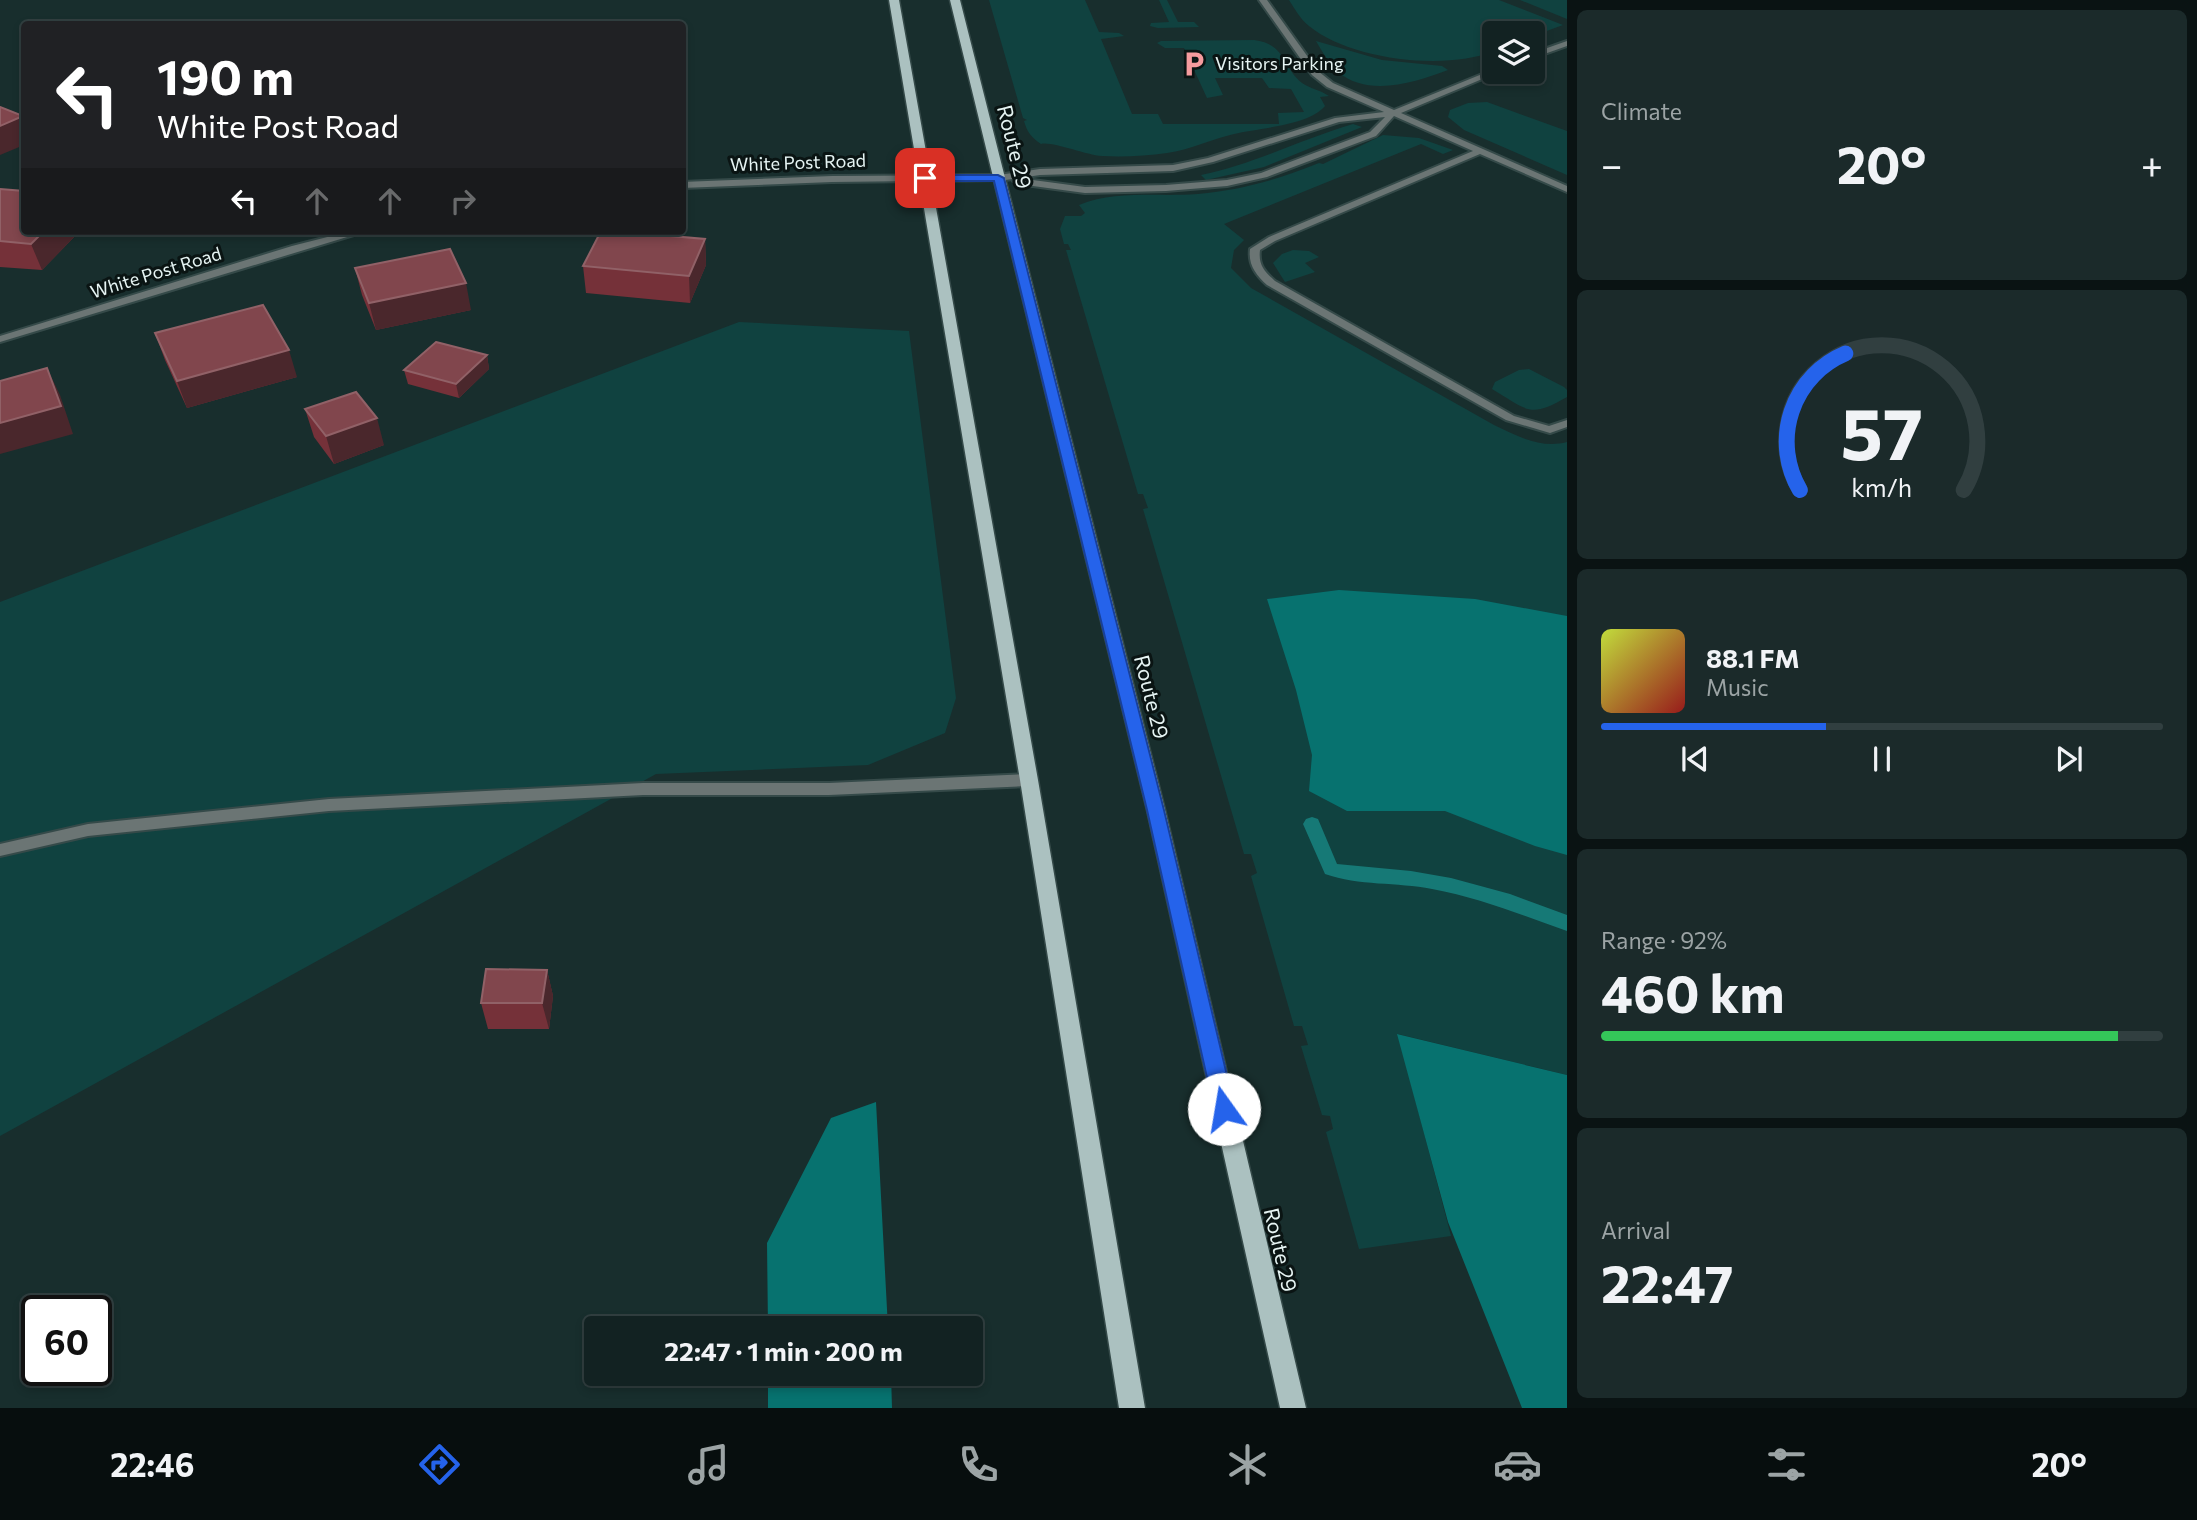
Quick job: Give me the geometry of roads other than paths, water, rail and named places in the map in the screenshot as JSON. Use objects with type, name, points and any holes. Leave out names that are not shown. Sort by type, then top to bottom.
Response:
[{"type":"main road","points":[[894,0],[1029,780],[1132,1408]]},
{"type":"main road","name":"Route 29","points":[[955,0],[1156,810],[1293,1408]]},
{"type":"street","points":[[1263,0],[1315,73],[1330,85],[1567,189]]},
{"type":"street","points":[[1545,51],[1567,43]]},
{"type":"street","points":[[998,178],[1040,172],[1173,168],[1210,160],[1338,120],[1394,113],[1482,77]]},
{"type":"street","points":[[998,178],[1085,190],[1227,183],[1264,175],[1373,134],[1394,113]]},
{"type":"street","points":[[1480,151],[1263,244],[1255,249],[1253,258],[1256,266],[1271,283],[1510,418],[1550,430],[1567,424]]},
{"type":"street","name":"White Post Road","points":[[686,185],[998,178]]},
{"type":"street","name":"White Post Road","points":[[0,339],[295,248],[346,235]]},
{"type":"street","points":[[0,850],[88,830],[328,805],[643,789],[793,790],[1029,780]]},
{"type":"waterway","points":[[1312,824],[1331,869],[1351,874],[1411,878],[1451,885],[1510,901],[1567,923]]},
{"type":"place","name":"Visitors Parking","points":[[1194,64]]}]
